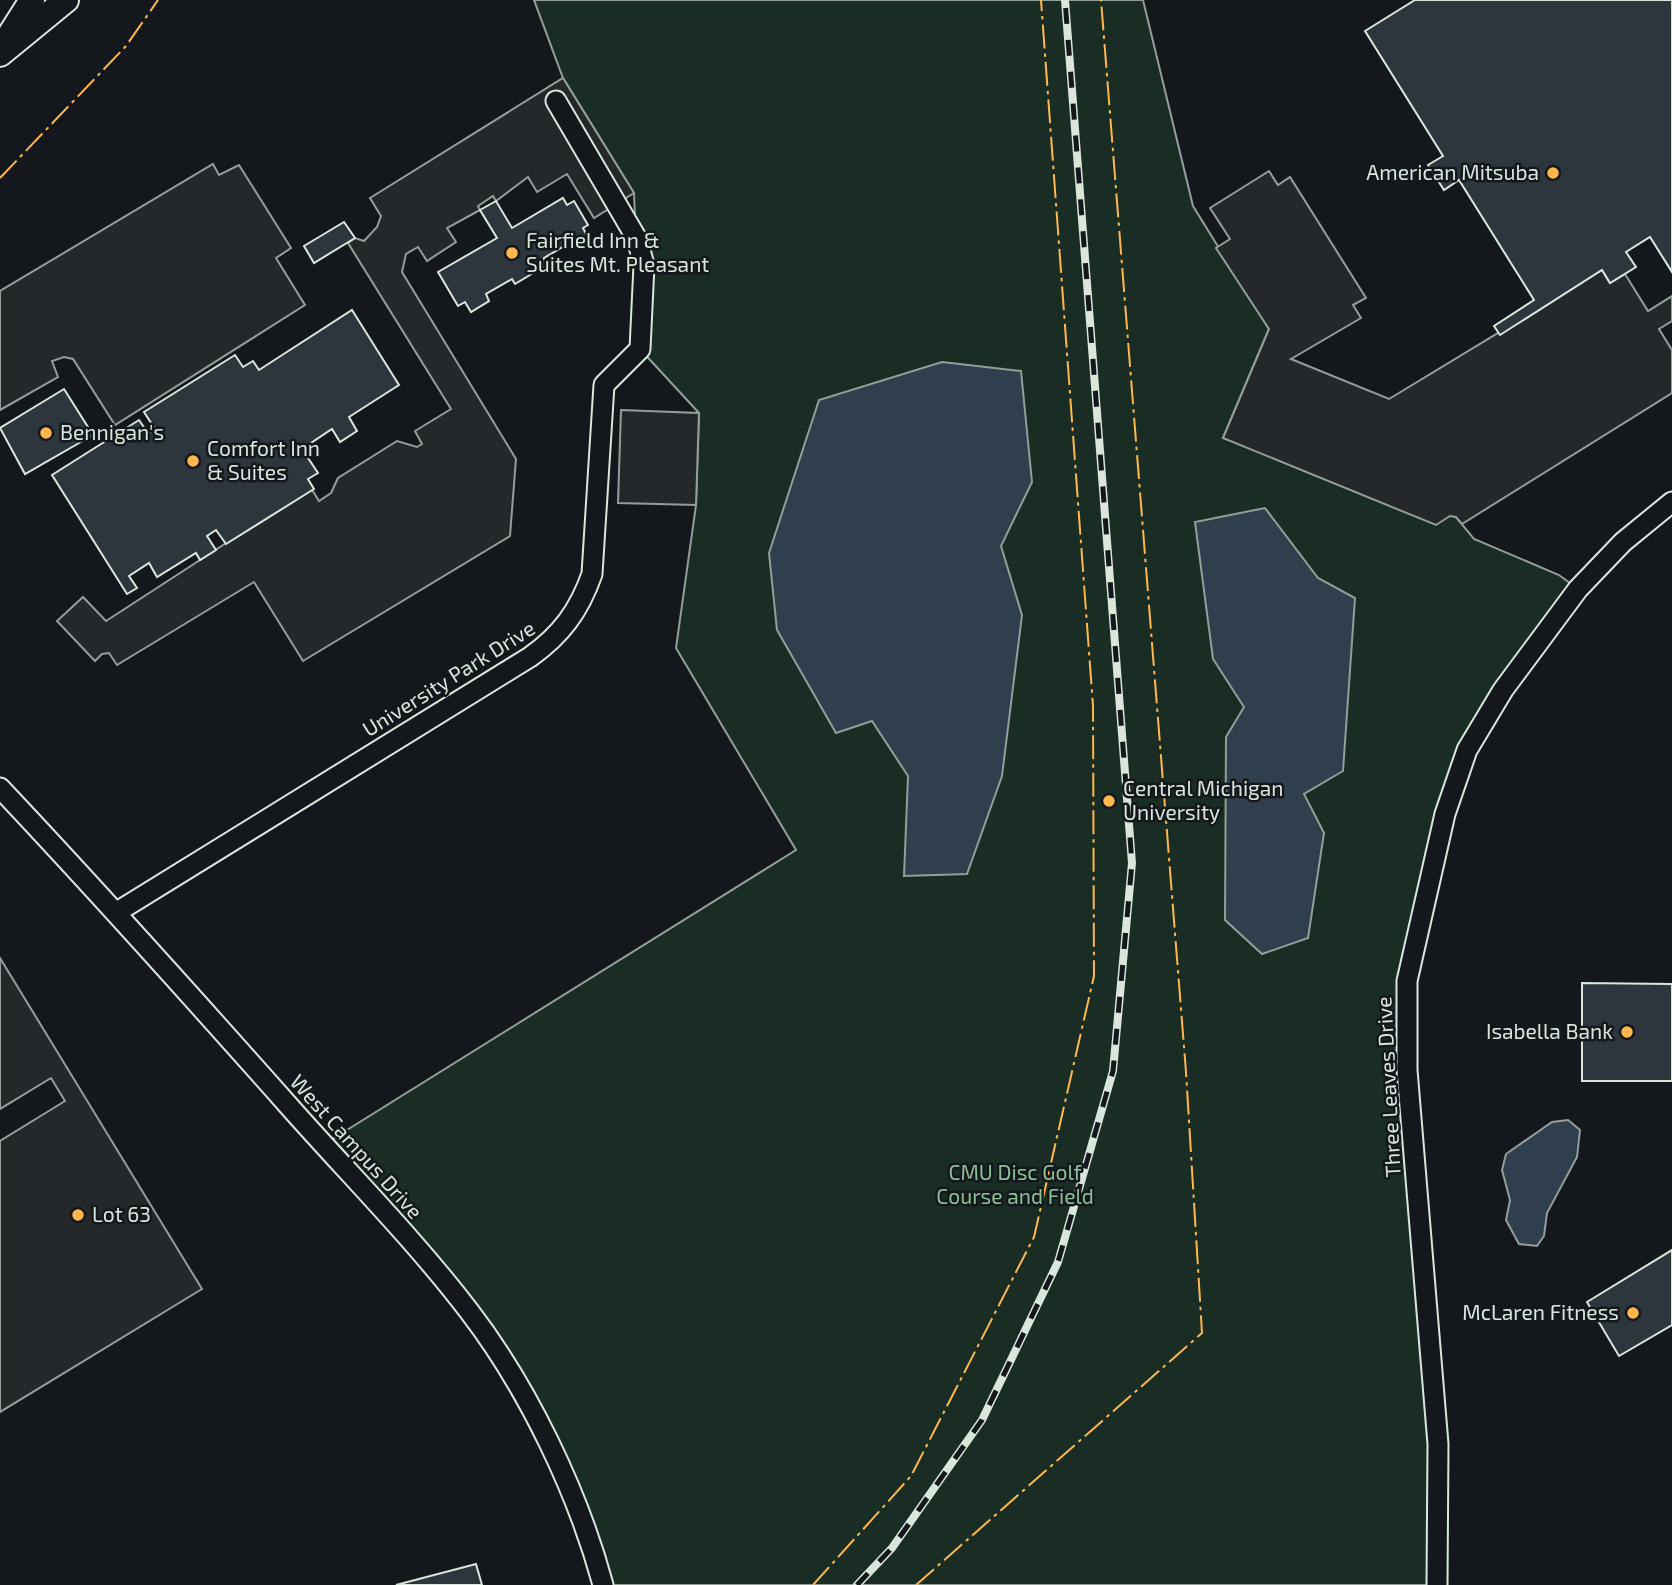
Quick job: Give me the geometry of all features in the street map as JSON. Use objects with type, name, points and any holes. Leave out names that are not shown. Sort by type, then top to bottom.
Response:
[{"type":"main road","points":[[0,52],[32,0]]},
{"type":"main road","points":[[0,52],[66,0]]},
{"type":"street","name":"University Park Drive","points":[[117,912],[530,657],[562,631],[585,593],[592,575],[604,385],[640,349],[644,265],[637,239],[555,100]]},
{"type":"street","name":"Three Leaves Drive","points":[[1437,1585],[1438,1444],[1407,1070],[1407,981],[1446,814],[1467,750],[1503,690],[1578,589],[1623,542],[1672,502]]},
{"type":"street","name":"West Campus Drive","points":[[0,788],[117,912],[470,1312],[530,1406],[561,1468],[592,1543],[603,1585]]},
{"type":"green space","name":"CMU Disc Golf Course and Field","points":[[534,0],[1143,0],[1193,206],[1269,329],[1223,438],[1456,517],[1474,539],[1559,575],[1578,589],[1467,750],[1407,981],[1437,1585],[596,1585],[560,1468],[479,1327],[323,1145],[796,850],[676,648],[696,505],[699,413],[640,349],[634,193],[563,78]]},
{"type":"shaded area","points":[[563,78],[634,193],[594,218],[567,174],[537,192],[528,177],[496,201],[493,196],[478,206],[480,210],[447,228],[456,242],[427,261],[418,247],[406,254],[402,272],[516,459],[510,536],[303,661],[254,582],[117,665],[109,653],[102,654],[95,661],[57,621],[83,597],[106,621],[311,488],[319,501],[331,493],[338,478],[397,441],[417,447],[422,444],[415,431],[451,409],[348,243],[355,238],[364,241],[377,227],[381,216],[370,198]]},
{"type":"shaded area","points":[[213,164],[219,175],[239,165],[291,248],[276,258],[305,305],[115,425],[73,359],[64,357],[52,361],[58,377],[0,410],[0,291]]},
{"type":"shaded area","points":[[1269,171],[1278,185],[1290,177],[1366,298],[1353,305],[1361,318],[1291,359],[1389,399],[1602,270],[1610,283],[1625,274],[1648,311],[1672,296],[1672,321],[1659,329],[1672,350],[1672,393],[1462,524],[1456,517],[1450,516],[1436,525],[1223,438],[1269,329],[1216,248],[1230,239],[1210,208]]},
{"type":"shaded area","points":[[621,410],[699,413],[696,505],[618,503]]},
{"type":"shaded area","name":"Lot 63","points":[[0,958],[202,1289],[0,1412],[0,1141],[65,1101],[51,1078],[0,1109]]},
{"type":"water","points":[[942,362],[1021,371],[1032,482],[1001,546],[1022,615],[1002,776],[967,874],[904,876],[908,776],[872,721],[836,733],[777,630],[769,553],[819,400]]},
{"type":"water","points":[[1265,508],[1318,578],[1355,598],[1343,771],[1304,794],[1324,833],[1308,938],[1262,954],[1225,920],[1226,737],[1244,707],[1213,659],[1195,522]]},
{"type":"water","points":[[1568,1120],[1580,1130],[1577,1157],[1547,1213],[1544,1236],[1537,1246],[1519,1244],[1506,1220],[1510,1200],[1502,1170],[1506,1154],[1552,1122]]},
{"type":"building","name":"American Mitsuba","points":[[1415,0],[1672,0],[1672,272],[1650,237],[1626,252],[1636,267],[1610,283],[1602,270],[1500,335],[1494,326],[1534,300],[1459,180],[1444,190],[1428,165],[1443,156],[1365,31]]},
{"type":"building","name":"Fairfield Inn & Suites Mt. Pleasant","points":[[563,198],[567,205],[574,201],[588,225],[583,228],[589,239],[575,248],[571,242],[544,258],[545,266],[515,284],[512,279],[486,294],[489,301],[471,312],[465,302],[458,306],[438,272],[497,238],[480,210],[496,201],[512,228]]},
{"type":"building","points":[[344,222],[355,238],[314,263],[304,246]]},
{"type":"building","name":"Comfort Inn & Suites","points":[[352,310],[399,385],[349,417],[357,431],[340,442],[332,429],[302,449],[318,473],[308,479],[314,489],[226,544],[216,530],[207,536],[216,550],[200,560],[196,553],[157,577],[149,563],[129,576],[137,588],[127,594],[52,475],[139,420],[148,433],[155,429],[144,412],[235,355],[243,367],[253,361],[259,370]]},
{"type":"building","name":"Bennigan's","points":[[64,389],[93,435],[25,474],[0,428]]},
{"type":"building","name":"Isabella Bank","points":[[1582,983],[1672,984],[1672,1081],[1582,1081]]},
{"type":"building","name":"McLaren Fitness","points":[[1672,1250],[1672,1325],[1619,1356],[1587,1302]]},
{"type":"building","points":[[476,1564],[482,1585],[396,1585]]},
{"type":"railway","points":[[857,1585],[892,1548],[982,1420],[1058,1262],[1113,1071],[1132,863],[1065,0]]},
{"type":"power","points":[[0,178],[126,46],[158,0]]},
{"type":"power","points":[[813,1585],[911,1476],[1034,1237],[1094,976],[1093,706],[1041,0]]},
{"type":"power","points":[[916,1585],[1202,1333],[1186,1072],[1101,0]]},
{"type":"place","name":"American Mitsuba","points":[[1553,173]]},
{"type":"place","name":"Fairfield Inn & Suites Mt. Pleasant","points":[[512,253]]},
{"type":"place","name":"Bennigan's","points":[[46,433]]},
{"type":"place","name":"Comfort Inn & Suites","points":[[193,461]]},
{"type":"place","name":"Central Michigan University","points":[[1109,801]]},
{"type":"place","name":"Isabella Bank","points":[[1627,1032]]},
{"type":"place","name":"Lot 63","points":[[78,1215]]},
{"type":"place","name":"McLaren Fitness","points":[[1633,1313]]}]
